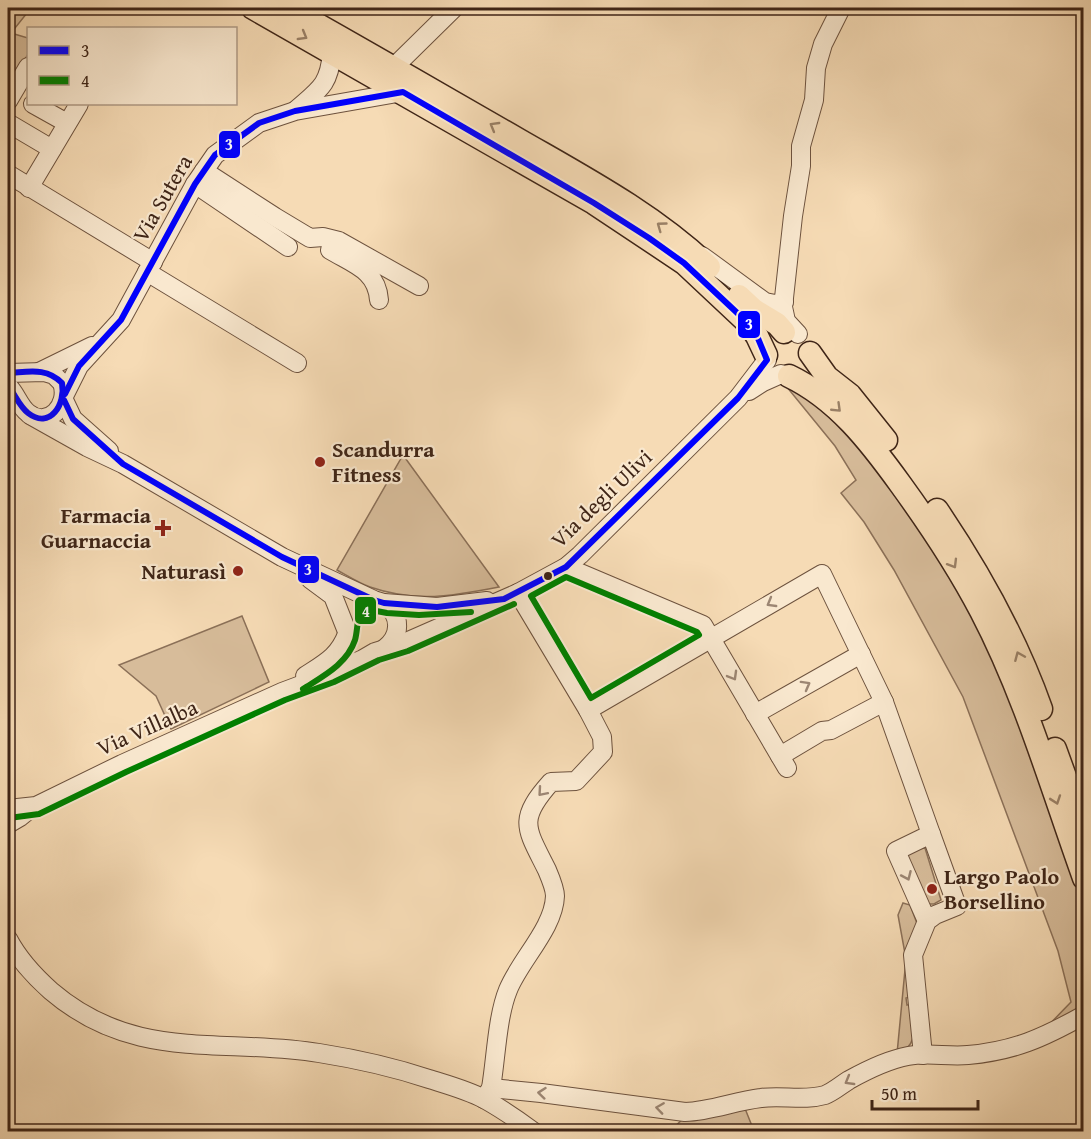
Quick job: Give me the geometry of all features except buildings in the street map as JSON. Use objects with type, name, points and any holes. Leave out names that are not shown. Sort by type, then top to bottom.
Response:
[{"type":"main road","points":[[253,8],[594,203],[667,251],[684,263],[749,324],[776,366],[811,387],[833,404],[868,440],[920,511],[981,612],[1024,707],[1083,878]]},
{"type":"main road","points":[[288,8],[598,186],[652,220],[685,244],[754,310],[789,325],[826,376],[850,395],[902,460],[969,558],[1017,649],[1038,700],[1083,829]]},
{"type":"main road","points":[[789,325],[809,362],[797,374],[776,366],[768,346],[772,339],[789,325]]},
{"type":"street","points":[[393,68],[454,8]]},
{"type":"street","points":[[789,325],[793,216],[801,166],[801,146],[814,100],[816,68],[841,8]]},
{"type":"street","points":[[295,111],[322,87],[330,72],[332,53]]},
{"type":"street","points":[[16,98],[27,70]]},
{"type":"street","points":[[295,111],[403,92]]},
{"type":"street","points":[[35,105],[67,123]]},
{"type":"street","points":[[29,188],[78,105]]},
{"type":"street","name":"Via Sutera","points":[[64,397],[79,366],[121,320],[215,155],[259,123],[295,111]]},
{"type":"street","points":[[8,123],[52,149]]},
{"type":"street","points":[[8,174],[297,363]]},
{"type":"street","points":[[200,178],[274,217],[367,272],[378,287],[379,300]]},
{"type":"street","points":[[200,178],[288,247]]},
{"type":"street","points":[[310,238],[323,237],[339,241],[419,286]]},
{"type":"street","points":[[102,341],[24,380],[20,386],[25,407],[87,447],[123,464],[282,557],[392,610],[398,623],[394,638],[379,650],[364,651],[356,646],[347,631],[333,596],[282,557]]},
{"type":"street","name":"Via degli Ulivi","points":[[282,692],[330,674],[379,650],[404,643],[511,596],[566,567],[738,398],[776,366]]},
{"type":"street","points":[[8,373],[50,373],[58,379],[73,419],[123,464]]},
{"type":"street","points":[[8,386],[25,407],[42,418],[54,414],[62,406],[64,397]]},
{"type":"street","points":[[566,567],[703,625],[783,762],[822,731],[831,730],[884,702]]},
{"type":"street","points":[[588,710],[822,573],[884,702],[957,906],[927,921],[913,955],[923,1055]]},
{"type":"street","points":[[282,692],[335,656],[343,644],[347,631],[347,619],[352,610],[364,601],[437,607],[511,596],[588,710],[602,737],[603,752],[576,781],[551,782],[535,800],[527,817],[527,831],[549,874],[555,895],[540,937],[508,989],[488,1094]]},
{"type":"street","points":[[755,714],[861,654]]},
{"type":"street","name":"Via Villalba","points":[[33,807],[282,692]]},
{"type":"street","points":[[8,809],[33,807]]},
{"type":"street","points":[[8,824],[33,807]]},
{"type":"street","points":[[927,921],[896,851],[929,829]]},
{"type":"street","points":[[8,939],[30,972],[63,1001],[92,1020],[140,1037],[175,1043],[305,1051],[372,1062],[463,1089],[488,1094],[592,1099],[693,1112],[763,1097],[803,1098],[826,1094],[882,1064],[909,1056],[966,1055],[1033,1042],[1083,1015]]},
{"type":"street","points":[[488,1094],[534,1131]]},
{"type":"shaded area","points":[[8,8],[31,8],[11,33],[27,38],[27,56],[8,89]]},
{"type":"shaded area","points":[[786,386],[800,389],[862,446],[948,569],[995,660],[1033,755],[1083,905],[1083,1009],[1043,1031],[1071,1002],[1058,951],[963,697],[894,570],[864,522],[841,493],[856,480],[835,446]]},
{"type":"shaded area","points":[[403,455],[499,587],[450,595],[403,595],[370,587],[337,570]]},
{"type":"shaded area","points":[[242,616],[269,682],[171,729],[156,696],[119,665]]},
{"type":"shaded area","points":[[925,848],[941,900],[934,904],[928,904],[907,859],[911,851]]},
{"type":"shaded area","points":[[903,903],[910,905],[918,926],[910,997],[906,998],[907,1005],[911,1004],[913,1034],[905,1050],[897,1054],[906,959],[898,915]]},
{"type":"shaded area","points":[[744,1106],[754,1131],[669,1132],[685,1117]]},
{"type":"transit line","name":"3","points":[[64,400],[73,419],[123,464],[282,557],[374,600],[384,603],[437,607],[504,599],[566,567],[738,398],[767,360],[749,324],[684,263],[594,203],[403,92],[295,111],[259,123],[215,155],[195,184],[121,320],[79,366],[65,394]]},
{"type":"transit line","name":"3","points":[[8,373],[37,372],[50,375],[62,383],[63,391],[55,412],[43,418],[28,413],[8,386]]},
{"type":"transit line","name":"4","points":[[566,577],[697,632],[699,635],[591,698],[531,596],[566,577]]},
{"type":"transit line","name":"4","points":[[9,818],[39,814],[285,700],[334,682],[379,660],[408,651],[514,604]]},
{"type":"transit line","name":"4","points":[[303,689],[334,669],[346,656],[355,640],[359,616],[365,611],[419,615],[471,612]]},
{"type":"place","name":"Scandurra Fitness","points":[[320,462]]},
{"type":"place","name":"Farmacia Guarnaccia","points":[[163,528]]},
{"type":"place","name":"Naturasì","points":[[238,571]]},
{"type":"place","name":"Largo Paolo Borsellino","points":[[932,889]]}]
